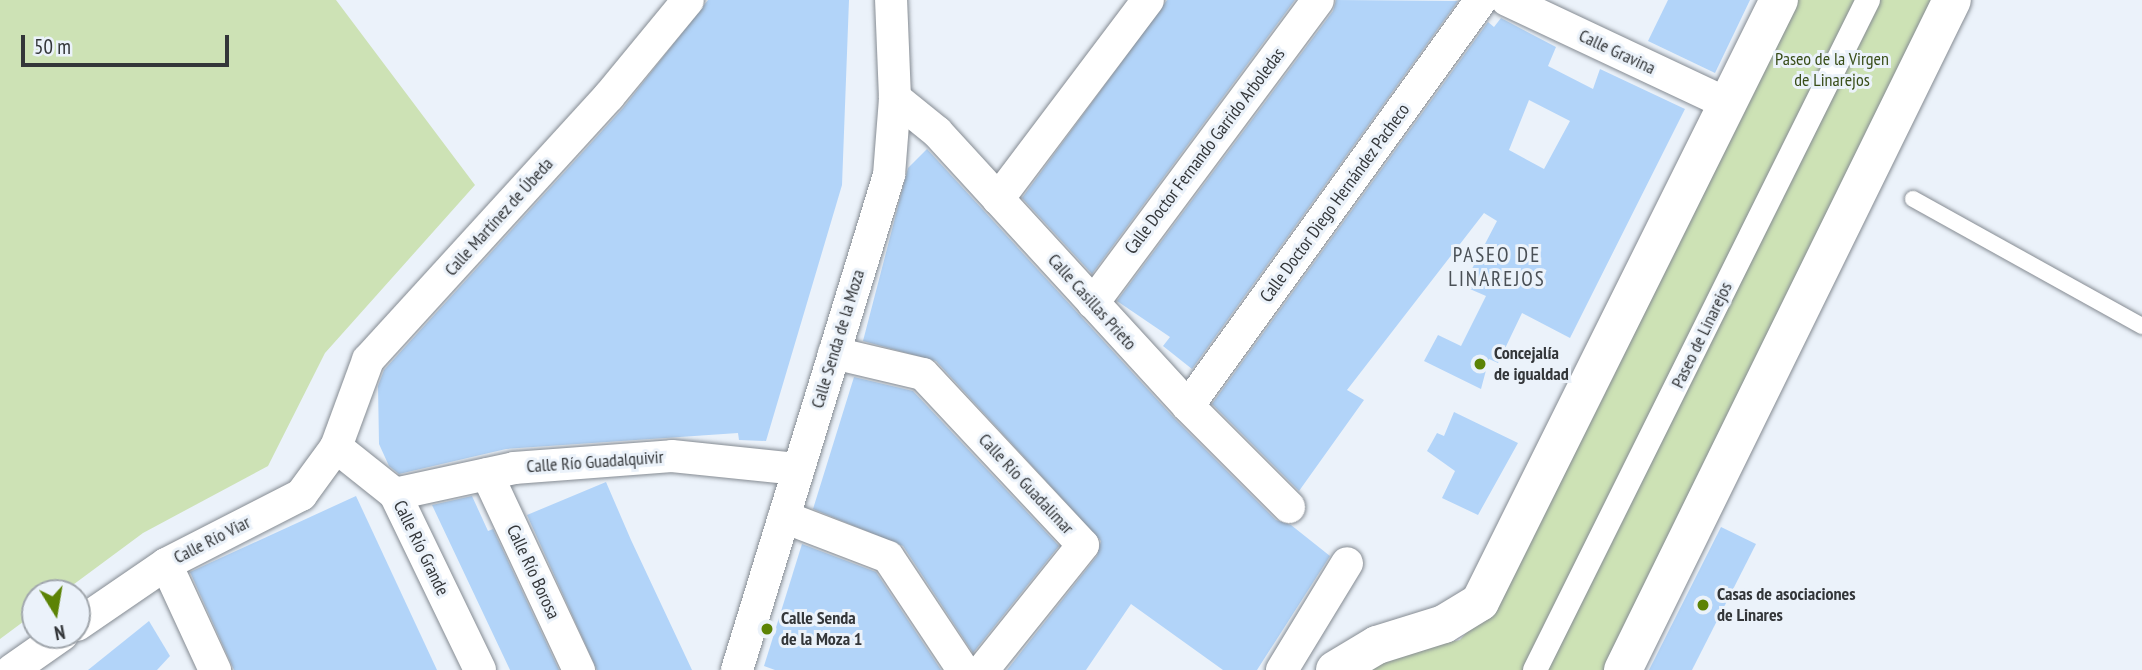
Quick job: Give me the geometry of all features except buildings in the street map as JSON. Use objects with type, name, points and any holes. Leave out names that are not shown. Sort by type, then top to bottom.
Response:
[{"type":"main road","points":[[1335,670],[1377,645],[1444,624],[1480,602],[1780,0]]},
{"type":"main road","points":[[1623,670],[1952,0]]},
{"type":"street","name":"Calle Martínez de Úbeda","points":[[336,447],[368,360],[610,96],[688,0]]},
{"type":"street","name":"Calle Senda de la Moza","points":[[737,670],[889,176],[895,98],[891,0]]},
{"type":"street","points":[[998,198],[1148,0]]},
{"type":"street","name":"Calle Doctor Fernando Garrido Arboledas","points":[[1093,303],[1318,0]]},
{"type":"street","name":"Calle Doctor Diego Hernández Pacheco","points":[[1188,406],[1481,0]]},
{"type":"street","name":"Calle Gravina","points":[[1507,0],[1728,104]]},
{"type":"street","name":"Paseo de Linarejos","points":[[1535,670],[1868,0]]},
{"type":"street","name":"Calle Casillas Prieto","points":[[895,98],[937,132],[1188,406],[1289,507]]},
{"type":"street","name":"Calle Río Guadalimar","points":[[834,352],[923,374],[1083,545],[983,670]]},
{"type":"street","name":"Calle Río Grande","points":[[336,447],[395,494],[480,670]]},
{"type":"street","name":"Calle Río Viar","points":[[91,615],[166,564],[300,495],[336,447]]},
{"type":"street","name":"Calle Río Guadalquivir","points":[[395,494],[487,474],[673,456],[798,469]]},
{"type":"street","name":"Calle Río Borosa","points":[[487,474],[579,670]]},
{"type":"street","points":[[783,517],[888,557],[963,670]]},
{"type":"street","points":[[1282,670],[1347,563]]},
{"type":"street","points":[[166,564],[215,670]]},
{"type":"street","points":[[12,670],[42,649]]},
{"type":"lane","points":[[1913,199],[2142,326]]},
{"type":"green space","points":[[0,0],[336,0],[475,185],[325,353],[268,466],[143,533],[81,579],[21,579],[21,623],[0,639]]},
{"type":"green space","name":"Paseo de la Virgen de Linarejos","points":[[1791,0],[1943,0],[1609,670],[1364,670],[1402,650],[1460,640],[1493,601]]},
{"type":"place","name":"Concejalía de igualdad","points":[[1480,364]]},
{"type":"place","name":"Casas de asociaciones de Linares","points":[[1703,605]]},
{"type":"place","name":"Calle Senda de la Moza 1","points":[[767,629]]},
{"type":"district","name":"PASEO DE LINAREJOS","points":[[1497,267]]}]
